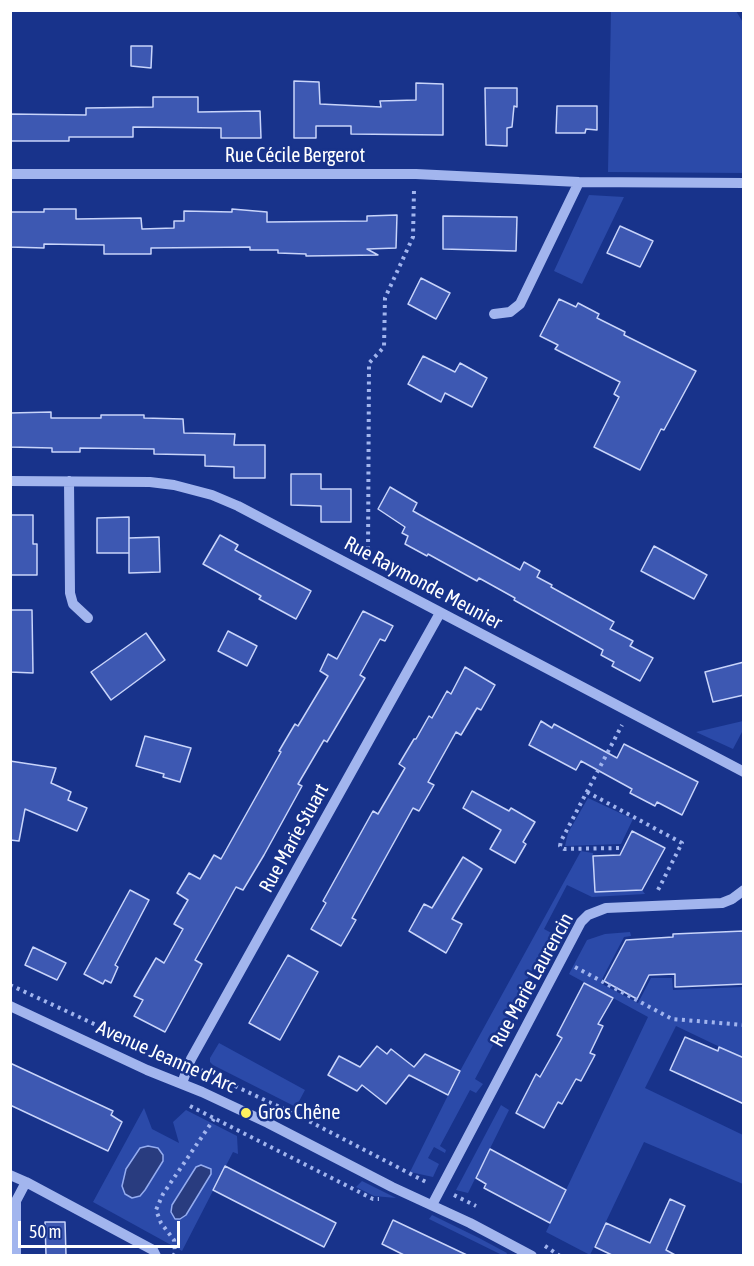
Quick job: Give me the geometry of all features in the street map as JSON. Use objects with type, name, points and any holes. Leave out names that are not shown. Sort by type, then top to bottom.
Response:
[{"type":"street","name":"Rue Cécile Bergerot","points":[[10,174],[416,174],[579,183],[744,183]]},
{"type":"street","points":[[494,314],[510,312],[520,304],[579,183]]},
{"type":"street","name":"Rue Raymonde Meunier","points":[[10,481],[150,482],[174,485],[212,495],[238,506],[744,772]]},
{"type":"street","points":[[69,481],[70,593],[73,604],[88,618]]},
{"type":"street","name":"Rue Marie Stuart","points":[[182,1083],[192,1059],[440,613]]},
{"type":"street","name":"Rue Marie Laurencin","points":[[432,1205],[561,959],[588,915],[606,908],[722,903],[744,890]]},
{"type":"street","name":"Avenue Jeanne d'Arc","points":[[10,1006],[285,1131],[532,1256]]},
{"type":"street","points":[[10,1176],[26,1182],[153,1250],[156,1256]]},
{"type":"street","points":[[16,1256],[16,1201],[26,1182]]},
{"type":"path","points":[[368,574],[369,363],[384,347],[385,298],[414,237],[416,174]]},
{"type":"path","points":[[619,848],[564,849],[561,841],[629,712]]},
{"type":"path","points":[[587,792],[682,843],[649,906]]},
{"type":"path","points":[[669,868],[676,871]]},
{"type":"path","points":[[561,959],[672,1019],[744,1025]]},
{"type":"path","name":"Avenue Jeanne d'Arc","points":[[183,1104],[381,1200]]},
{"type":"path","points":[[173,1256],[175,1253],[174,1240],[161,1223],[156,1210],[163,1194],[214,1119]]},
{"type":"shaded area","points":[[611,11],[736,11],[744,24],[743,173],[608,172]]},
{"type":"shaded area","points":[[589,195],[624,197],[582,284],[554,271]]},
{"type":"shaded area","points":[[743,721],[743,733],[733,749],[696,732]]},
{"type":"shaded area","points":[[588,798],[633,819],[621,844],[565,846],[568,833]]},
{"type":"shaded area","points":[[581,851],[593,853],[595,892],[642,890],[645,894],[592,897],[567,885],[544,929],[559,937],[546,962],[538,958],[514,1006],[520,1010],[507,1035],[500,1032],[475,1079],[483,1084],[476,1093],[470,1090],[440,1146],[446,1150],[445,1153],[434,1147],[428,1158],[439,1164],[433,1177],[410,1172],[460,1071]]},
{"type":"shaded area","points":[[630,932],[631,936],[624,937],[600,983],[638,1003],[651,978],[672,978],[673,990],[743,987],[743,1058],[676,1026],[645,1088],[743,1135],[743,1184],[644,1142],[590,1255],[546,1232],[648,1017],[569,974],[587,940],[605,934]]},
{"type":"shaded area","points":[[219,1043],[305,1090],[296,1107],[213,1065],[210,1058]]},
{"type":"shaded area","points":[[501,1105],[509,1110],[468,1193],[456,1190]]},
{"type":"shaded area","points":[[144,1108],[152,1129],[179,1143],[173,1122],[186,1110],[237,1136],[238,1154],[233,1152],[182,1251],[93,1202]]},
{"type":"shaded area","points":[[148,1146],[158,1148],[163,1155],[163,1161],[140,1196],[132,1198],[125,1194],[122,1186],[126,1169],[140,1148]]},
{"type":"shaded area","points":[[201,1165],[211,1169],[211,1174],[186,1215],[175,1219],[171,1212],[172,1205],[196,1167]]},
{"type":"shaded area","points":[[362,1181],[396,1198],[374,1196],[356,1187]]},
{"type":"shaded area","points":[[432,1215],[507,1253],[506,1255],[429,1219]]},
{"type":"building","points":[[131,46],[152,46],[151,68],[131,66]]},
{"type":"building","points":[[294,81],[319,82],[320,104],[381,107],[380,101],[416,100],[416,83],[443,84],[443,135],[351,134],[351,126],[316,126],[316,138],[294,138]]},
{"type":"building","points":[[485,88],[517,88],[517,107],[514,106],[512,127],[507,128],[507,146],[486,145]]},
{"type":"building","points":[[153,97],[198,97],[198,112],[260,111],[261,138],[221,138],[221,128],[133,127],[133,137],[69,137],[69,141],[10,141],[10,114],[86,115],[86,108],[153,107]]},
{"type":"building","points":[[557,106],[597,106],[597,130],[586,129],[585,133],[556,133]]},
{"type":"building","points":[[44,209],[76,209],[76,219],[141,218],[142,229],[174,228],[174,221],[184,221],[184,211],[232,212],[232,209],[267,212],[267,222],[367,221],[367,216],[397,215],[396,248],[367,249],[378,255],[306,256],[306,254],[278,253],[278,250],[250,250],[250,247],[151,248],[151,254],[104,254],[104,245],[44,244],[44,248],[10,247],[10,212],[44,212]]},
{"type":"building","points":[[443,216],[517,217],[516,251],[443,249]]},
{"type":"building","points":[[620,226],[653,241],[640,267],[607,253]]},
{"type":"building","points":[[421,278],[450,293],[436,319],[408,304]]},
{"type":"building","points":[[559,299],[576,307],[578,303],[599,314],[597,318],[625,332],[624,335],[696,371],[664,430],[661,429],[640,470],[594,447],[619,397],[614,394],[620,382],[555,349],[558,345],[540,336]]},
{"type":"building","points":[[423,356],[455,372],[460,363],[487,378],[472,407],[445,393],[441,402],[408,384]]},
{"type":"building","points":[[51,412],[51,418],[144,415],[144,418],[183,419],[184,433],[235,434],[234,445],[265,445],[265,478],[234,478],[234,467],[205,466],[205,455],[154,454],[154,449],[80,448],[80,452],[52,452],[52,448],[10,447],[10,413]]},
{"type":"building","points":[[291,474],[321,474],[321,489],[351,489],[351,522],[321,522],[321,506],[291,505]]},
{"type":"building","points":[[390,487],[417,503],[413,511],[520,570],[524,562],[540,571],[537,577],[552,585],[551,587],[614,622],[610,629],[633,641],[630,646],[653,658],[640,681],[612,666],[614,662],[601,655],[603,650],[514,600],[515,598],[479,578],[477,581],[405,544],[408,536],[402,533],[405,527],[378,509]]},
{"type":"building","points":[[10,515],[33,515],[33,544],[37,544],[37,575],[10,575]]},
{"type":"building","points":[[129,517],[129,553],[97,553],[97,518]]},
{"type":"building","points":[[220,535],[238,545],[235,550],[311,591],[296,619],[259,599],[261,596],[203,564]]},
{"type":"building","points":[[159,537],[160,572],[129,573],[129,538]]},
{"type":"building","points":[[654,546],[707,575],[694,599],[641,571]]},
{"type":"building","points":[[10,610],[32,610],[33,673],[10,672]]},
{"type":"building","points":[[363,611],[393,626],[385,641],[380,639],[360,675],[365,678],[327,742],[324,740],[298,784],[302,786],[264,855],[243,890],[236,887],[195,960],[202,964],[165,1032],[134,1016],[143,1000],[134,996],[156,958],[164,963],[183,929],[174,924],[188,900],[177,893],[189,873],[200,879],[214,855],[221,859],[281,752],[279,751],[295,724],[298,726],[328,676],[320,671],[328,654],[337,659]]},
{"type":"building","points":[[228,631],[257,646],[247,666],[218,651]]},
{"type":"building","points":[[146,633],[165,660],[111,700],[91,672]]},
{"type":"building","points":[[744,662],[744,695],[713,702],[705,672]]},
{"type":"building","points":[[465,667],[495,685],[481,710],[477,708],[461,735],[456,732],[428,782],[434,785],[419,811],[413,808],[352,918],[356,920],[341,946],[311,929],[326,903],[323,901],[373,811],[378,814],[405,768],[399,764],[414,739],[429,716],[432,718],[447,691],[451,694]]},
{"type":"building","points":[[541,721],[552,728],[554,724],[617,758],[624,744],[698,782],[682,815],[657,802],[655,806],[630,793],[632,789],[581,761],[576,770],[529,745]]},
{"type":"building","points":[[145,736],[191,748],[180,782],[163,777],[164,774],[136,766]]},
{"type":"building","points":[[10,761],[56,768],[51,783],[71,792],[68,800],[87,808],[77,831],[25,809],[19,841],[10,840]]},
{"type":"building","points":[[472,791],[509,811],[511,808],[535,822],[523,842],[526,844],[515,863],[490,849],[501,830],[463,808]]},
{"type":"building","points":[[632,831],[665,848],[642,890],[595,892],[593,856],[620,855]]},
{"type":"building","points":[[463,857],[482,869],[452,919],[462,924],[446,953],[409,931],[424,904],[432,908]]},
{"type":"building","points":[[130,890],[149,900],[115,965],[118,967],[111,983],[105,980],[103,984],[84,974]]},
{"type":"building","points":[[744,931],[744,984],[675,987],[675,974],[649,975],[637,999],[604,981],[626,940],[673,937],[673,934]]},
{"type":"building","points":[[33,947],[66,963],[57,980],[25,965]]},
{"type":"building","points":[[288,955],[318,972],[280,1040],[249,1023]]},
{"type":"building","points":[[584,983],[613,998],[598,1024],[603,1026],[590,1053],[595,1055],[581,1081],[576,1079],[562,1104],[558,1102],[544,1128],[516,1113],[536,1074],[540,1077],[562,1038],[557,1035]]},
{"type":"building","points":[[685,1037],[718,1051],[719,1047],[744,1058],[744,1104],[670,1070]]},
{"type":"building","points":[[377,1046],[387,1054],[391,1049],[414,1067],[425,1054],[460,1071],[448,1095],[409,1075],[386,1104],[362,1085],[357,1091],[328,1075],[339,1056],[360,1067]]},
{"type":"building","points":[[10,1063],[113,1111],[111,1115],[122,1122],[108,1151],[10,1105]]},
{"type":"building","points":[[490,1149],[566,1190],[550,1223],[484,1188],[486,1184],[476,1178]]},
{"type":"building","points":[[225,1166],[336,1223],[324,1247],[213,1190]]},
{"type":"building","points":[[670,1199],[685,1206],[666,1250],[677,1256],[614,1256],[595,1247],[606,1223],[650,1243]]},
{"type":"building","points":[[393,1220],[469,1256],[406,1256],[382,1244]]},
{"type":"building","points":[[45,1222],[65,1222],[66,1255],[46,1255]]},
{"type":"place","name":"Gros Chêne","points":[[246,1113]]}]
